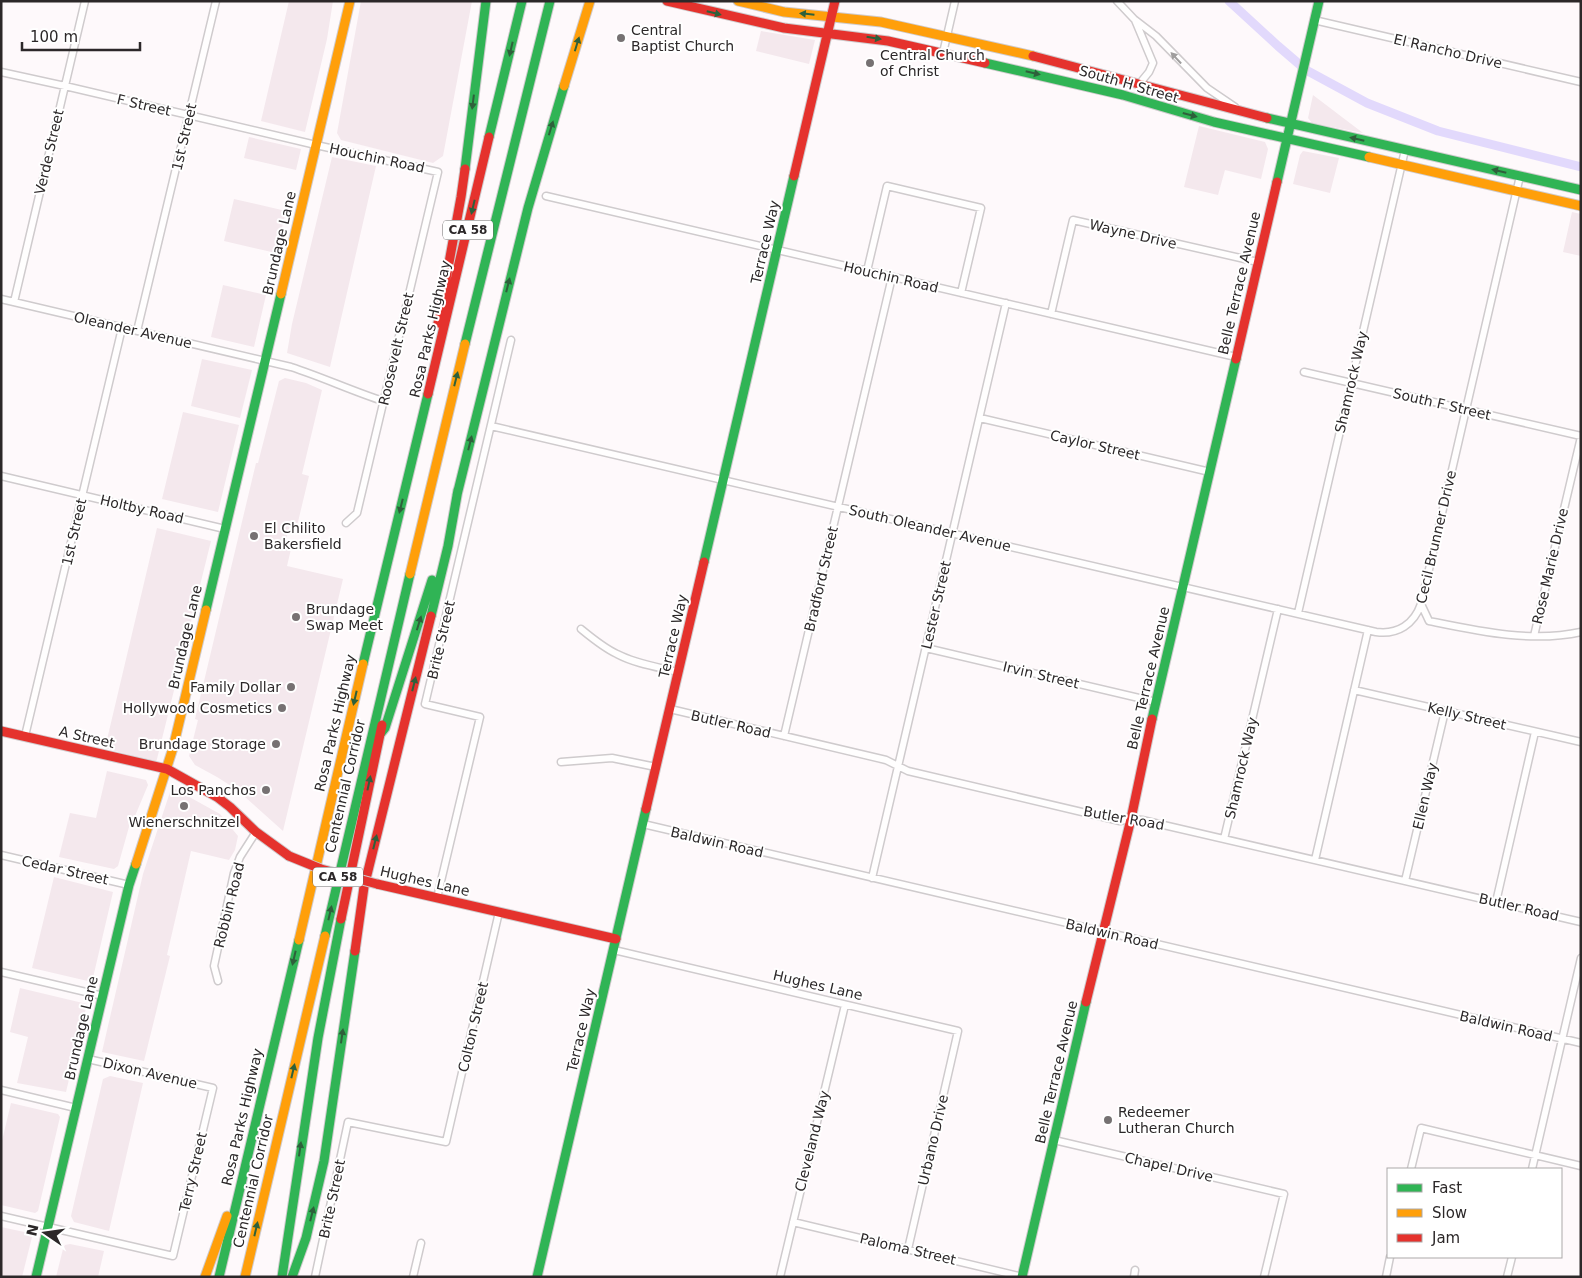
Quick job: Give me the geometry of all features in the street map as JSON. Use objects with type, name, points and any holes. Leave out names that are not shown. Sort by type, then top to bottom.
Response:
[{"type":"main road","name":"Brundage Lane","points":[[36,1277],[129,885],[167,770],[350,1]]},
{"type":"main road","points":[[413,458],[461,196],[486,1]]},
{"type":"main road","name":"Rosa Parks Highway","points":[[219,1277],[522,1]]},
{"type":"main road","name":"CA 58","points":[[432,478],[550,1]]},
{"type":"main road","points":[[380,735],[410,651],[458,490],[528,208],[590,1]]},
{"type":"main road","name":"South H Street","points":[[666,1],[784,28],[888,41],[1078,83],[1214,122],[1581,206]]},
{"type":"main road","name":"South H Street","points":[[738,1],[784,12],[881,22],[946,36],[1070,65],[1291,124],[1581,190]]},
{"type":"main road","name":"Terrace Way","points":[[537,1277],[835,1]]},
{"type":"main road","name":"Belle Terrace Avenue","points":[[1022,1277],[1102,932],[1131,819],[1156,702],[1319,1]]},
{"type":"main road","points":[[282,1277],[327,987],[404,623],[432,478]]},
{"type":"main road","name":"Centennial Corridor","points":[[244,1277],[432,478]]},
{"type":"main road","points":[[292,1277],[308,1229],[324,1161],[364,887],[448,546],[458,490]]},
{"type":"main road","name":"A Street","points":[[1,730],[167,770]]},
{"type":"main road","name":"Hughes Lane","points":[[167,770],[217,797],[256,832],[289,856],[306,865],[376,884],[616,940]]},
{"type":"main road","points":[[205,1277],[247,1160]]},
{"type":"street","name":"Verde Street","points":[[14,302],[85,1]]},
{"type":"street","name":"1st Street","points":[[137,331],[216,1]]},
{"type":"street","points":[[943,53],[955,1]]},
{"type":"street","points":[[1117,1],[1134,19],[1156,36],[1207,88],[1241,111]]},
{"type":"street","points":[[1134,19],[1154,63],[1140,83]]},
{"type":"street","name":"El Rancho Drive","points":[[1314,20],[1581,82]]},
{"type":"street","name":"F Street","points":[[1,72],[316,145]]},
{"type":"street","name":"Houchin Road","points":[[316,145],[438,172]]},
{"type":"street","name":"Shamrock Way","points":[[1298,613],[1404,150]]},
{"type":"street","name":"Roosevelt Street","points":[[346,523],[357,513],[438,172]]},
{"type":"street","name":"Cecil Brunner Drive","points":[[1368,630],[1382,633],[1401,629],[1414,618],[1421,604],[1520,176]]},
{"type":"street","points":[[867,271],[887,186],[981,208],[961,293]]},
{"type":"street","name":"Houchin Road","points":[[546,196],[1236,357]]},
{"type":"street","name":"Wayne Drive","points":[[1051,314],[1073,220],[1258,262]]},
{"type":"street","name":"Bradford Street","points":[[784,736],[892,277]]},
{"type":"street","name":"Oleander Avenue","points":[[1,299],[265,361]]},
{"type":"street","name":"Lester Street","points":[[872,878],[1006,303]]},
{"type":"street","name":"1st Street","points":[[25,736],[122,328]]},
{"type":"street","name":"Brite Street","points":[[437,898],[480,717],[425,704],[511,340]]},
{"type":"street","points":[[265,361],[312,374],[383,401]]},
{"type":"street","name":"South F Street","points":[[1304,372],[1581,437]]},
{"type":"street","name":"Caylor Street","points":[[980,418],[1210,472]]},
{"type":"street","name":"South Oleander Avenue","points":[[491,426],[1368,630]]},
{"type":"street","name":"Rose Marie Drive","points":[[1534,636],[1581,437]]},
{"type":"street","name":"Holtby Road","points":[[1,476],[225,529]]},
{"type":"street","points":[[1421,604],[1429,621],[1495,633],[1534,636],[1581,632]]},
{"type":"street","name":"Shamrock Way","points":[[1224,839],[1278,609]]},
{"type":"street","points":[[581,629],[617,655],[678,672]]},
{"type":"street","points":[[1315,860],[1368,630]]},
{"type":"street","name":"Irvin Street","points":[[926,648],[1156,702]]},
{"type":"street","name":"Kelly Street","points":[[1354,690],[1581,742]]},
{"type":"street","name":"Butler Road","points":[[670,710],[886,760],[908,771],[1120,820],[1142,820],[1581,922]]},
{"type":"street","name":"Ellen Way","points":[[1405,881],[1445,711]]},
{"type":"street","points":[[1496,902],[1535,732]]},
{"type":"street","points":[[561,762],[612,758],[656,767]]},
{"type":"street","name":"Baldwin Road","points":[[643,824],[1581,1043]]},
{"type":"street","name":"Robbin Road","points":[[218,981],[214,966],[234,873],[240,857],[256,832]]},
{"type":"street","name":"Cedar Street","points":[[1,855],[129,885]]},
{"type":"street","name":"Colton Street","points":[[348,1122],[446,1142],[500,912]]},
{"type":"street","name":"Hughes Lane","points":[[614,950],[958,1031]]},
{"type":"street","points":[[1532,1168],[1581,958]]},
{"type":"street","points":[[1,972],[103,996]]},
{"type":"street","name":"Cleveland Way","points":[[780,1277],[845,1005]]},
{"type":"street","name":"Urbano Drive","points":[[908,1249],[958,1031]]},
{"type":"street","name":"Dixon Avenue","points":[[88,1059],[213,1088]]},
{"type":"street","name":"Terry Street","points":[[48,1227],[173,1256],[213,1088]]},
{"type":"street","points":[[1,1090],[76,1108]]},
{"type":"street","name":"Brite Street","points":[[314,1277],[348,1122]]},
{"type":"street","points":[[1411,1168],[1421,1128],[1581,1166]]},
{"type":"street","name":"Chapel Drive","points":[[1054,1140],[1284,1194],[1264,1277]]},
{"type":"street","points":[[1,1216],[48,1227]]},
{"type":"street","name":"Paloma Street","points":[[793,1222],[1022,1277]]},
{"type":"street","points":[[413,1277],[421,1243]]},
{"type":"street","points":[[1386,1277],[1390,1258]]},
{"type":"street","points":[[1507,1277],[1512,1258]]},
{"type":"shaded area","points":[[289,1],[333,1],[327,39],[305,132],[261,121]]},
{"type":"shaded area","points":[[361,1],[472,1],[443,156],[433,163],[341,140],[337,133]]},
{"type":"shaded area","points":[[761,31],[815,40],[809,64],[756,51]]},
{"type":"shaded area","points":[[1313,95],[1363,133],[1312,123],[1308,118]]},
{"type":"shaded area","points":[[1199,126],[1265,142],[1268,149],[1261,179],[1225,170],[1218,195],[1184,187]]},
{"type":"shaded area","points":[[249,137],[301,149],[296,170],[244,158]]},
{"type":"shaded area","points":[[1303,151],[1339,158],[1330,193],[1293,184],[1300,155]]},
{"type":"shaded area","points":[[332,157],[376,166],[330,367],[287,353],[292,324]]},
{"type":"shaded area","points":[[234,199],[286,211],[276,253],[224,241]]},
{"type":"shaded area","points":[[1572,212],[1581,214],[1581,256],[1563,252]]},
{"type":"shaded area","points":[[223,285],[266,295],[254,347],[211,337]]},
{"type":"shaded area","points":[[202,359],[252,370],[240,418],[191,406]]},
{"type":"shaded area","points":[[285,378],[306,383],[322,390],[302,474],[309,476],[297,526],[290,525],[284,547],[291,549],[287,566],[343,579],[283,831],[236,789],[195,765],[189,756],[198,720],[195,719],[256,463],[258,463],[279,381]]},
{"type":"shaded area","points":[[183,412],[239,425],[218,512],[162,499]]},
{"type":"shaded area","points":[[157,528],[211,541],[156,763],[105,748]]},
{"type":"shaded area","points":[[107,771],[146,780],[148,785],[129,827],[118,866],[114,869],[59,857],[70,813],[96,818]]},
{"type":"shaded area","points":[[175,789],[220,814],[238,836],[235,850],[229,860],[191,851],[167,955],[170,956],[144,1061],[102,1052],[143,874],[170,792]]},
{"type":"shaded area","points":[[54,877],[113,892],[92,982],[32,968]]},
{"type":"shaded area","points":[[20,988],[87,1004],[66,1092],[17,1083],[28,1037],[10,1032]]},
{"type":"shaded area","points":[[110,1076],[143,1083],[109,1231],[74,1222],[71,1216],[103,1079]]},
{"type":"shaded area","points":[[11,1103],[58,1114],[60,1117],[38,1211],[35,1213],[1,1205],[1,1145]]},
{"type":"shaded area","points":[[1,1227],[29,1233],[32,1237],[22,1277],[1,1277]]},
{"type":"shaded area","points":[[70,1244],[104,1251],[98,1277],[56,1277],[63,1249],[65,1245]]},
{"type":"waterway","points":[[1229,1],[1306,70],[1367,103],[1438,131],[1581,167]]},
{"type":"traffic: fast","points":[[465,169],[486,1]]},
{"type":"traffic: fast","points":[[489,137],[522,1]]},
{"type":"traffic: fast","points":[[465,344],[550,1]]},
{"type":"traffic: fast","points":[[1277,182],[1319,1]]},
{"type":"traffic: fast","points":[[985,63],[1123,95],[1214,122],[1369,157]]},
{"type":"traffic: fast","points":[[457,495],[528,208],[564,86]]},
{"type":"traffic: fast","points":[[1267,118],[1581,190]]},
{"type":"traffic: fast","points":[[704,562],[794,176]]},
{"type":"traffic: fast","points":[[206,610],[281,294]]},
{"type":"traffic: fast","points":[[1152,719],[1236,359]]},
{"type":"traffic: fast","points":[[363,664],[428,394]]},
{"type":"traffic: fast","points":[[431,616],[448,546],[458,490]]},
{"type":"traffic: fast","points":[[325,936],[410,574]]},
{"type":"traffic: fast","points":[[381,733],[385,728],[432,580]]},
{"type":"traffic: fast","points":[[537,1277],[646,809]]},
{"type":"traffic: fast","points":[[36,1277],[129,885],[136,864]]},
{"type":"traffic: fast","points":[[282,1277],[318,1038],[341,919]]},
{"type":"traffic: fast","points":[[219,1277],[299,940]]},
{"type":"traffic: fast","points":[[292,1277],[306,1238],[324,1161],[355,951]]},
{"type":"traffic: fast","points":[[1022,1277],[1086,1002]]},
{"type":"traffic: slow","points":[[281,294],[350,1]]},
{"type":"traffic: slow","points":[[564,86],[590,1]]},
{"type":"traffic: slow","points":[[738,1],[784,12],[881,22],[1033,56]]},
{"type":"traffic: slow","points":[[1369,157],[1581,206]]},
{"type":"traffic: slow","points":[[410,574],[465,344]]},
{"type":"traffic: slow","points":[[136,864],[173,748],[206,610]]},
{"type":"traffic: slow","points":[[299,940],[363,664]]},
{"type":"traffic: slow","points":[[245,1277],[325,936]]},
{"type":"traffic: slow","points":[[205,1277],[227,1216]]},
{"type":"traffic: jam","points":[[667,1],[784,28],[888,41],[985,63]]},
{"type":"traffic: jam","points":[[794,176],[835,1]]},
{"type":"traffic: jam","points":[[1033,56],[1267,118]]},
{"type":"traffic: jam","points":[[428,394],[489,137]]},
{"type":"traffic: jam","points":[[438,323],[465,169]]},
{"type":"traffic: jam","points":[[1236,359],[1277,182]]},
{"type":"traffic: jam","points":[[646,809],[704,562]]},
{"type":"traffic: jam","points":[[355,951],[364,887],[431,616]]},
{"type":"traffic: jam","points":[[1086,1002],[1131,819],[1152,719]]},
{"type":"traffic: jam","points":[[341,919],[382,725]]},
{"type":"traffic: jam","points":[[1,731],[167,769],[217,797],[256,832],[289,856]]},
{"type":"traffic: jam","points":[[289,856],[321,869],[377,884]]},
{"type":"traffic: jam","points":[[377,884],[616,939]]},
{"type":"place","name":"Central Baptist Church","points":[[621,38]]},
{"type":"place","name":"Central Church of Christ","points":[[870,63]]},
{"type":"place","name":"El Chilito Bakersfield","points":[[254,536]]},
{"type":"place","name":"Brundage Swap Meet","points":[[296,617]]},
{"type":"place","name":"Family Dollar","points":[[291,687]]},
{"type":"place","name":"Hollywood Cosmetics","points":[[282,708]]},
{"type":"place","name":"Brundage Storage","points":[[276,744]]},
{"type":"place","name":"Los Panchos","points":[[266,790]]},
{"type":"place","name":"Wienerschnitzel","points":[[184,806]]},
{"type":"place","name":"Redeemer Lutheran Church","points":[[1108,1120]]}]
